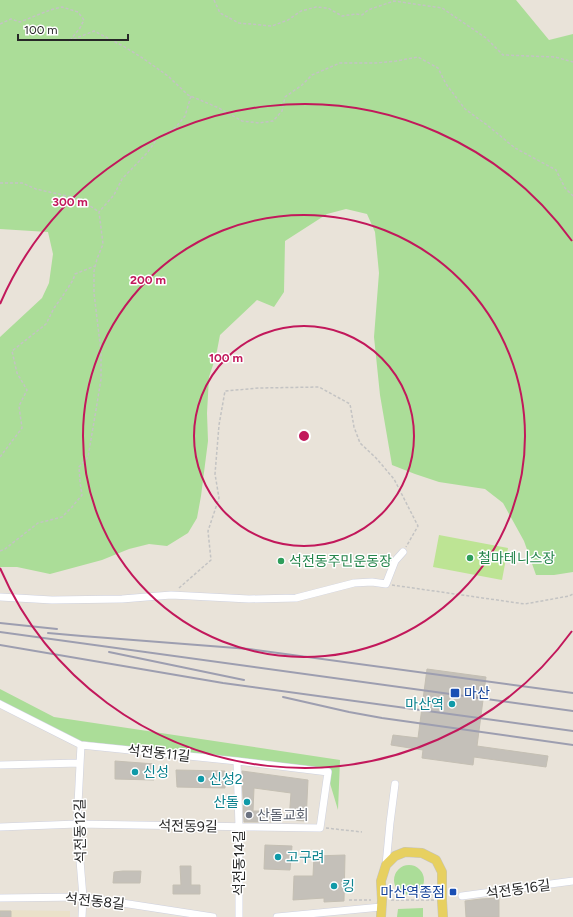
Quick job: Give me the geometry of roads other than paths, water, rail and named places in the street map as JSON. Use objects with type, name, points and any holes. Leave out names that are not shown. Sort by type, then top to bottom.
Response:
[{"type":"main road","points":[[381,917],[381,881],[386,865],[395,856],[405,852],[422,853],[436,860],[442,872],[443,917]]},
{"type":"street","points":[[0,597],[52,600],[122,599],[171,596],[249,599],[296,598],[354,583],[372,582],[386,584],[395,561],[403,552]]},
{"type":"street","name":"석전동11길","points":[[0,704],[81,745],[328,772],[320,828]]},
{"type":"street","name":"석전동12길","points":[[81,745],[77,824],[83,897],[82,917]]},
{"type":"street","name":"석전동14길","points":[[237,761],[239,917]]},
{"type":"street","points":[[0,765],[80,763]]},
{"type":"street","points":[[386,865],[395,784]]},
{"type":"street","name":"석전동9길","points":[[0,827],[77,824],[320,828]]},
{"type":"street","name":"석전동16길","points":[[462,896],[573,881]]},
{"type":"street","name":"석전동8길","points":[[0,898],[83,897],[213,917]]},
{"type":"street","points":[[277,917],[381,904]]},
{"type":"railway","points":[[0,623],[57,629]]},
{"type":"railway","points":[[0,632],[573,711]]},
{"type":"railway","points":[[48,633],[249,649],[573,693]]},
{"type":"railway","points":[[0,645],[223,683],[573,731]]},
{"type":"railway","points":[[109,652],[244,680]]},
{"type":"railway","points":[[283,697],[382,718],[573,745]]},
{"type":"place","name":"철마테니스장","points":[[470,558]]},
{"type":"place","name":"석전동주민운동장","points":[[281,561]]},
{"type":"place","name":"마산","points":[[455,693]]},
{"type":"place","name":"마산역","points":[[452,704]]},
{"type":"place","name":"신성","points":[[135,772]]},
{"type":"place","name":"신성2","points":[[201,779]]},
{"type":"place","name":"산돌","points":[[247,802]]},
{"type":"place","name":"산돌교회","points":[[249,815]]},
{"type":"place","name":"고구려","points":[[278,857]]},
{"type":"place","name":"킹","points":[[334,886]]},
{"type":"place","name":"마산역종점","points":[[453,892]]}]
